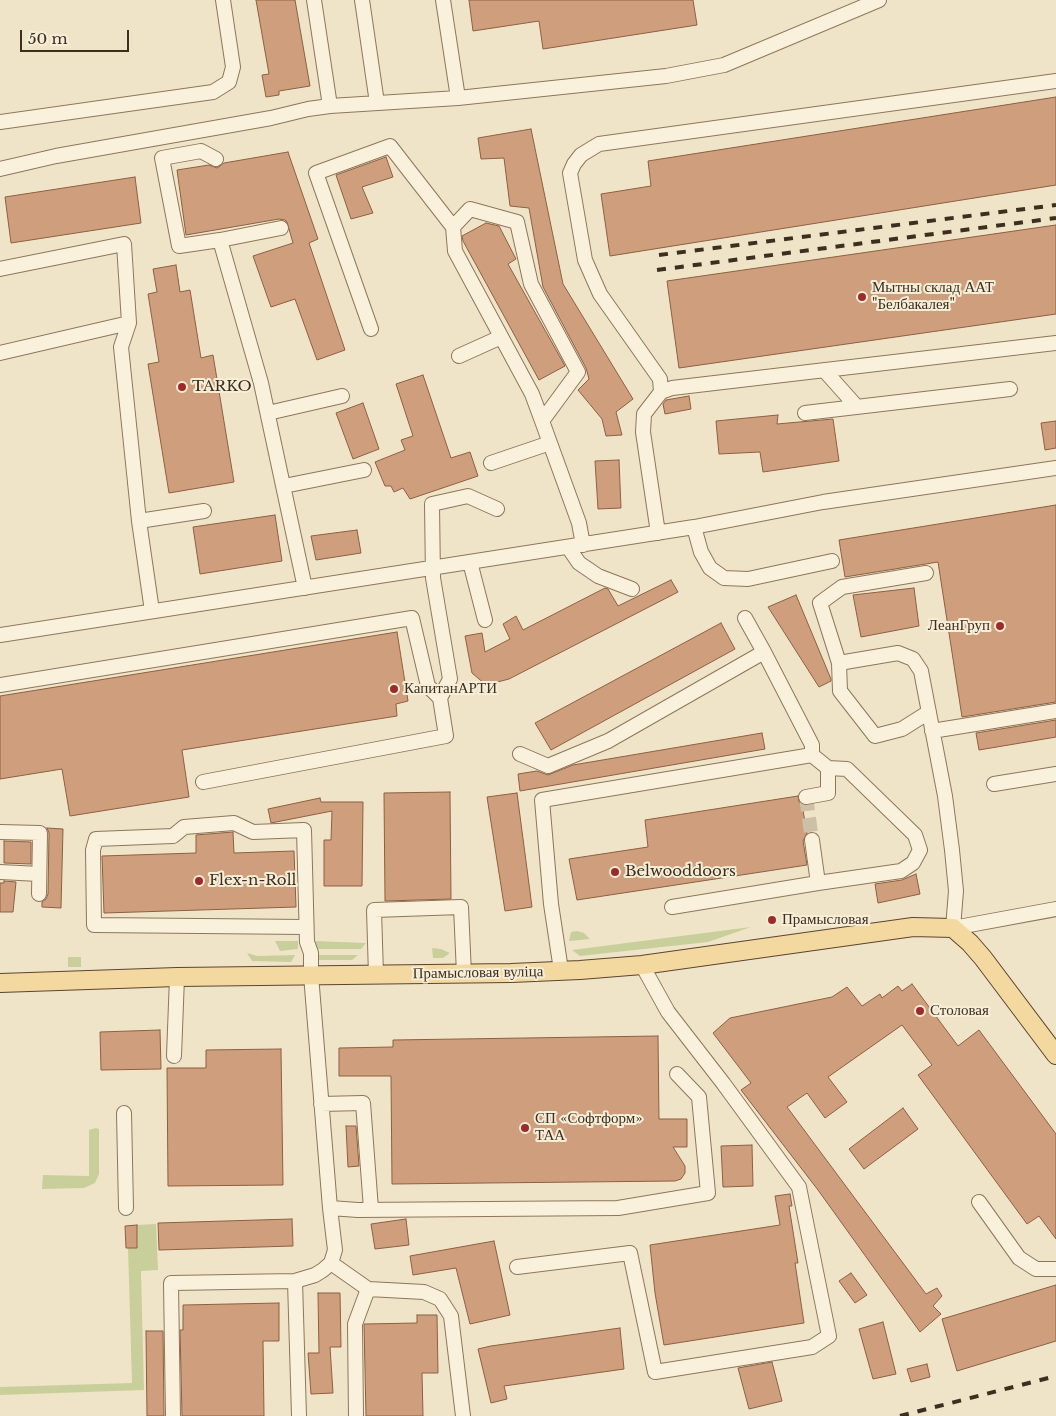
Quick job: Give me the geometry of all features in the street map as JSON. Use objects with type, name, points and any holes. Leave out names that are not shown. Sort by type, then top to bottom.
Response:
[{"type":"main road","name":"Прамысловая вуліца","points":[[0,983],[176,976],[464,974],[561,970],[642,965],[913,927],[953,928]]},
{"type":"main road","points":[[953,928],[983,958],[1056,1056]]},
{"type":"lane","points":[[0,122],[213,92],[229,82],[233,66],[223,0]]},
{"type":"lane","points":[[314,0],[330,106]]},
{"type":"lane","points":[[362,0],[378,103]]},
{"type":"lane","points":[[443,0],[458,98]]},
{"type":"lane","points":[[0,169],[56,156],[271,118],[308,109],[458,98],[666,76],[724,65],[879,0]]},
{"type":"lane","points":[[661,392],[660,379],[600,294],[585,260],[570,173],[581,155],[599,144],[1056,81]]},
{"type":"lane","points":[[371,329],[316,173],[390,146],[453,227],[455,251],[532,394],[579,523],[583,545]]},
{"type":"lane","points":[[216,159],[201,151],[162,158],[179,246],[281,228]]},
{"type":"lane","points":[[453,227],[470,209],[517,222],[531,284],[578,372],[542,421]]},
{"type":"lane","points":[[220,240],[261,383],[305,588]]},
{"type":"lane","points":[[0,269],[124,244],[130,323],[121,347],[152,611]]},
{"type":"lane","points":[[0,353],[130,323]]},
{"type":"lane","points":[[460,356],[501,337]]},
{"type":"lane","points":[[658,533],[643,432],[644,414],[661,392],[672,388],[1056,343]]},
{"type":"lane","points":[[824,370],[857,407]]},
{"type":"lane","points":[[805,413],[1010,389]]},
{"type":"lane","points":[[268,413],[342,396]]},
{"type":"lane","points":[[491,464],[550,443]]},
{"type":"lane","points":[[0,635],[694,528],[823,502],[1056,468]]},
{"type":"lane","points":[[284,486],[364,470]]},
{"type":"lane","points":[[203,782],[446,736],[440,698],[450,678],[433,568],[432,504],[468,496],[497,509]]},
{"type":"lane","points":[[140,521],[204,511]]},
{"type":"lane","points":[[694,528],[701,552],[710,568],[724,578],[748,579],[832,561]]},
{"type":"lane","points":[[568,547],[579,563],[598,576],[632,589]]},
{"type":"lane","points":[[470,562],[485,620]]},
{"type":"lane","points":[[926,574],[842,587],[820,603],[839,663],[840,690],[875,736],[902,729],[929,712]]},
{"type":"lane","points":[[0,685],[412,618],[428,686],[440,698]]},
{"type":"lane","points":[[745,618],[812,745],[812,755]]},
{"type":"lane","points":[[520,754],[548,766],[608,741],[764,652]]},
{"type":"lane","points":[[839,663],[898,653],[913,659],[921,671],[952,850],[956,891],[953,928],[1056,909]]},
{"type":"lane","points":[[932,731],[1056,711]]},
{"type":"lane","points":[[561,970],[551,904],[542,800],[812,755],[828,768],[847,769],[915,835],[920,850],[913,863],[901,871],[672,907]]},
{"type":"lane","points":[[806,797],[828,792],[828,768]]},
{"type":"lane","points":[[994,784],[1056,774]]},
{"type":"lane","points":[[173,1416],[171,1283],[295,1281],[315,1275],[331,1264],[336,1250],[330,1208],[321,1104],[311,953],[307,942],[304,830],[252,832],[234,823],[184,827],[173,836],[96,839],[93,850],[94,925],[306,927]]},
{"type":"lane","points":[[0,832],[40,833],[39,894]]},
{"type":"lane","points":[[812,840],[818,883]]},
{"type":"lane","points":[[0,872],[39,874]]},
{"type":"lane","points":[[376,975],[374,910],[461,907],[464,974]]},
{"type":"lane","points":[[517,1267],[630,1253],[655,1372],[812,1347],[829,1336],[800,1187],[668,1012],[642,965]]},
{"type":"lane","points":[[174,1056],[176,976]]},
{"type":"lane","points":[[330,1208],[618,1208],[708,1192],[699,1097],[677,1074]]},
{"type":"lane","points":[[321,1104],[363,1103],[370,1209]]},
{"type":"lane","points":[[124,1113],[126,1208]]},
{"type":"lane","points":[[979,1202],[1019,1258],[1036,1269],[1056,1269]]},
{"type":"lane","points":[[331,1264],[368,1289],[424,1292],[440,1299],[451,1316],[463,1416]]},
{"type":"lane","points":[[295,1281],[299,1416]]},
{"type":"lane","points":[[356,1416],[355,1324],[368,1289]]},
{"type":"green space","points":[[751,927],[708,942],[580,956],[572,950]]},
{"type":"green space","points":[[571,932],[584,933],[590,939],[569,941]]},
{"type":"green space","points":[[275,941],[298,941],[298,949],[280,951]]},
{"type":"green space","points":[[314,941],[366,943],[361,949],[316,949]]},
{"type":"green space","points":[[432,948],[450,953],[443,958],[433,958]]},
{"type":"green space","points":[[247,953],[257,956],[295,955],[291,962],[252,961]]},
{"type":"green space","points":[[314,955],[358,955],[352,960],[319,960]]},
{"type":"green space","points":[[68,957],[81,957],[81,967],[68,967]]},
{"type":"green space","points":[[99,1129],[99,1174],[95,1183],[84,1188],[42,1189],[43,1175],[89,1176],[89,1130]]},
{"type":"green space","points":[[156,1224],[158,1270],[141,1271],[144,1390],[0,1395],[0,1387],[132,1383],[128,1248],[137,1247],[137,1225]]},
{"type":"building","points":[[256,0],[295,0],[310,86],[279,91],[279,95],[266,97],[262,75],[269,74]]},
{"type":"building","points":[[469,0],[693,0],[697,25],[543,49],[539,21],[473,31]]},
{"type":"building","points":[[1056,97],[1056,185],[610,256],[601,194],[651,186],[648,161]]},
{"type":"building","points":[[531,129],[563,284],[633,399],[616,412],[622,435],[606,436],[602,419],[578,390],[589,379],[586,368],[543,287],[529,208],[510,206],[504,158],[481,159],[478,138]]},
{"type":"building","points":[[288,152],[318,239],[309,243],[345,350],[317,360],[295,299],[271,307],[253,256],[293,243],[285,220],[279,219],[186,235],[177,170],[209,165],[217,168],[224,163]]},
{"type":"building","points":[[386,157],[393,177],[362,187],[373,213],[351,219],[336,175]]},
{"type":"building","points":[[135,177],[141,223],[11,243],[5,197]]},
{"type":"building","points":[[486,223],[499,226],[516,259],[508,264],[565,366],[539,380],[463,241],[462,236]]},
{"type":"building","name":"Мытны склад ААТ \"Белбакалея\"","points":[[1056,225],[1056,314],[679,368],[667,281]]},
{"type":"building","points":[[176,265],[180,292],[190,290],[201,358],[213,355],[234,482],[169,493],[148,364],[159,362],[148,294],[157,292],[153,269]]},
{"type":"building","points":[[423,375],[451,458],[470,452],[478,476],[410,499],[403,488],[394,492],[391,486],[385,486],[375,462],[405,450],[401,440],[413,436],[396,384]]},
{"type":"building","points":[[689,396],[691,409],[665,414],[663,404],[666,400]]},
{"type":"building","points":[[363,403],[379,449],[353,459],[336,413]]},
{"type":"building","points":[[778,415],[777,424],[833,419],[839,461],[763,472],[760,452],[719,454],[716,421]]},
{"type":"building","points":[[1056,421],[1056,448],[1045,450],[1041,423]]},
{"type":"building","points":[[619,460],[621,508],[598,509],[595,461]]},
{"type":"building","points":[[1056,505],[1056,702],[962,717],[938,562],[845,577],[839,540]]},
{"type":"building","points":[[275,515],[282,561],[200,574],[193,527]]},
{"type":"building","points":[[357,530],[361,553],[316,560],[311,536]]},
{"type":"building","points":[[671,580],[678,592],[509,679],[486,685],[472,673],[465,636],[482,633],[485,652],[510,639],[503,624],[516,616],[523,630],[605,588],[608,589],[618,606]]},
{"type":"building","points":[[914,588],[919,626],[861,637],[853,595]]},
{"type":"building","points":[[796,595],[831,679],[831,681],[819,687],[768,607]]},
{"type":"building","points":[[721,623],[735,649],[551,750],[535,723]]},
{"type":"building","points":[[397,632],[408,701],[396,704],[397,716],[182,750],[189,797],[70,816],[62,769],[0,779],[0,696]]},
{"type":"building","points":[[1056,720],[1056,737],[979,750],[976,733]]},
{"type":"building","points":[[762,733],[765,749],[520,791],[518,774],[537,771],[548,775],[573,765]]},
{"type":"building","points":[[450,792],[451,899],[385,901],[384,793]]},
{"type":"building","points":[[517,793],[532,907],[505,911],[487,797]]},
{"type":"building","points":[[798,796],[799,802],[802,805],[807,833],[803,841],[807,865],[577,900],[569,859],[648,847],[645,820]]},
{"type":"building","points":[[320,798],[321,802],[363,802],[362,886],[324,886],[324,840],[331,840],[332,811],[271,823],[268,809]]},
{"type":"building","points":[[47,828],[63,829],[61,908],[42,907],[42,902],[48,894],[49,833]]},
{"type":"building","name":"Flex-n-Roll","points":[[233,832],[234,853],[294,851],[296,907],[104,913],[102,856],[196,853],[196,835]]},
{"type":"building","points":[[4,841],[31,842],[31,864],[4,863]]},
{"type":"building","points":[[916,874],[920,894],[878,903],[875,884],[902,880]]},
{"type":"building","points":[[4,881],[16,882],[13,912],[0,912],[0,883],[4,883]]},
{"type":"building","points":[[912,984],[958,1046],[979,1030],[1056,1134],[1056,1239],[1039,1216],[1027,1224],[918,1075],[932,1065],[902,1025],[828,1077],[847,1102],[825,1118],[807,1093],[787,1107],[926,1294],[937,1288],[942,1296],[933,1306],[941,1314],[920,1332],[818,1190],[741,1090],[751,1083],[713,1033],[730,1018],[832,997],[847,987],[862,1006],[880,994],[882,998],[898,986],[902,991]]},
{"type":"building","points":[[160,1030],[161,1069],[101,1070],[100,1032]]},
{"type":"building","name":"СП «Софтформ» ТАА","points":[[658,1036],[659,1119],[687,1119],[687,1147],[673,1147],[685,1166],[685,1173],[681,1179],[675,1181],[392,1184],[391,1076],[339,1076],[339,1048],[393,1047],[393,1040]]},
{"type":"building","points":[[281,1049],[283,1185],[168,1186],[167,1068],[206,1068],[206,1050]]},
{"type":"building","points":[[903,1108],[918,1129],[864,1169],[849,1149]]},
{"type":"building","points":[[346,1126],[356,1126],[359,1166],[348,1167]]},
{"type":"building","points":[[752,1145],[753,1186],[723,1187],[721,1146]]},
{"type":"building","points":[[790,1194],[792,1206],[789,1206],[798,1263],[795,1263],[804,1323],[664,1345],[655,1293],[650,1245],[780,1225],[775,1196]]},
{"type":"building","points":[[292,1219],[293,1246],[159,1250],[158,1223]]},
{"type":"building","points":[[406,1219],[409,1245],[375,1249],[371,1224]]},
{"type":"building","points":[[137,1225],[137,1248],[126,1248],[125,1226]]},
{"type":"building","points":[[494,1241],[510,1315],[470,1324],[456,1268],[413,1275],[410,1256]]},
{"type":"building","points":[[851,1273],[867,1295],[855,1303],[839,1281]]},
{"type":"building","points":[[1056,1285],[1056,1341],[957,1371],[942,1319]]},
{"type":"building","points":[[318,1293],[340,1293],[341,1347],[330,1347],[333,1393],[311,1394],[308,1353],[319,1353]]},
{"type":"building","points":[[279,1303],[279,1341],[263,1341],[264,1416],[182,1416],[180,1330],[183,1330],[183,1305]]},
{"type":"building","points":[[417,1315],[437,1315],[438,1373],[422,1373],[423,1416],[366,1416],[364,1324],[417,1323]]},
{"type":"building","points":[[883,1322],[896,1374],[873,1379],[859,1329]]},
{"type":"building","points":[[620,1328],[624,1369],[504,1386],[507,1399],[491,1403],[478,1349]]},
{"type":"building","points":[[146,1331],[163,1331],[164,1416],[147,1416]]},
{"type":"building","points":[[772,1362],[782,1401],[749,1409],[738,1368]]},
{"type":"building","points":[[927,1364],[930,1377],[911,1382],[907,1369]]},
{"type":"tunnel","points":[[806,797],[812,840]]},
{"type":"railway","points":[[659,255],[1056,205]]},
{"type":"railway","points":[[657,270],[1056,218]]},
{"type":"railway","points":[[900,1416],[1056,1376]]},
{"type":"place","name":"Мытны склад ААТ \"Белбакалея\"","points":[[862,297]]},
{"type":"place","name":"TARKO","points":[[182,387]]},
{"type":"place","name":"ЛеанГруп","points":[[1000,626]]},
{"type":"place","name":"КапитанАРТИ","points":[[394,689]]},
{"type":"place","name":"Belwooddoors","points":[[615,872]]},
{"type":"place","name":"Flex-n-Roll","points":[[199,881]]},
{"type":"place","name":"Прамысловая","points":[[772,920]]},
{"type":"place","name":"Столовая","points":[[920,1011]]},
{"type":"place","name":"СП «Софтформ» ТАА","points":[[525,1128]]}]
